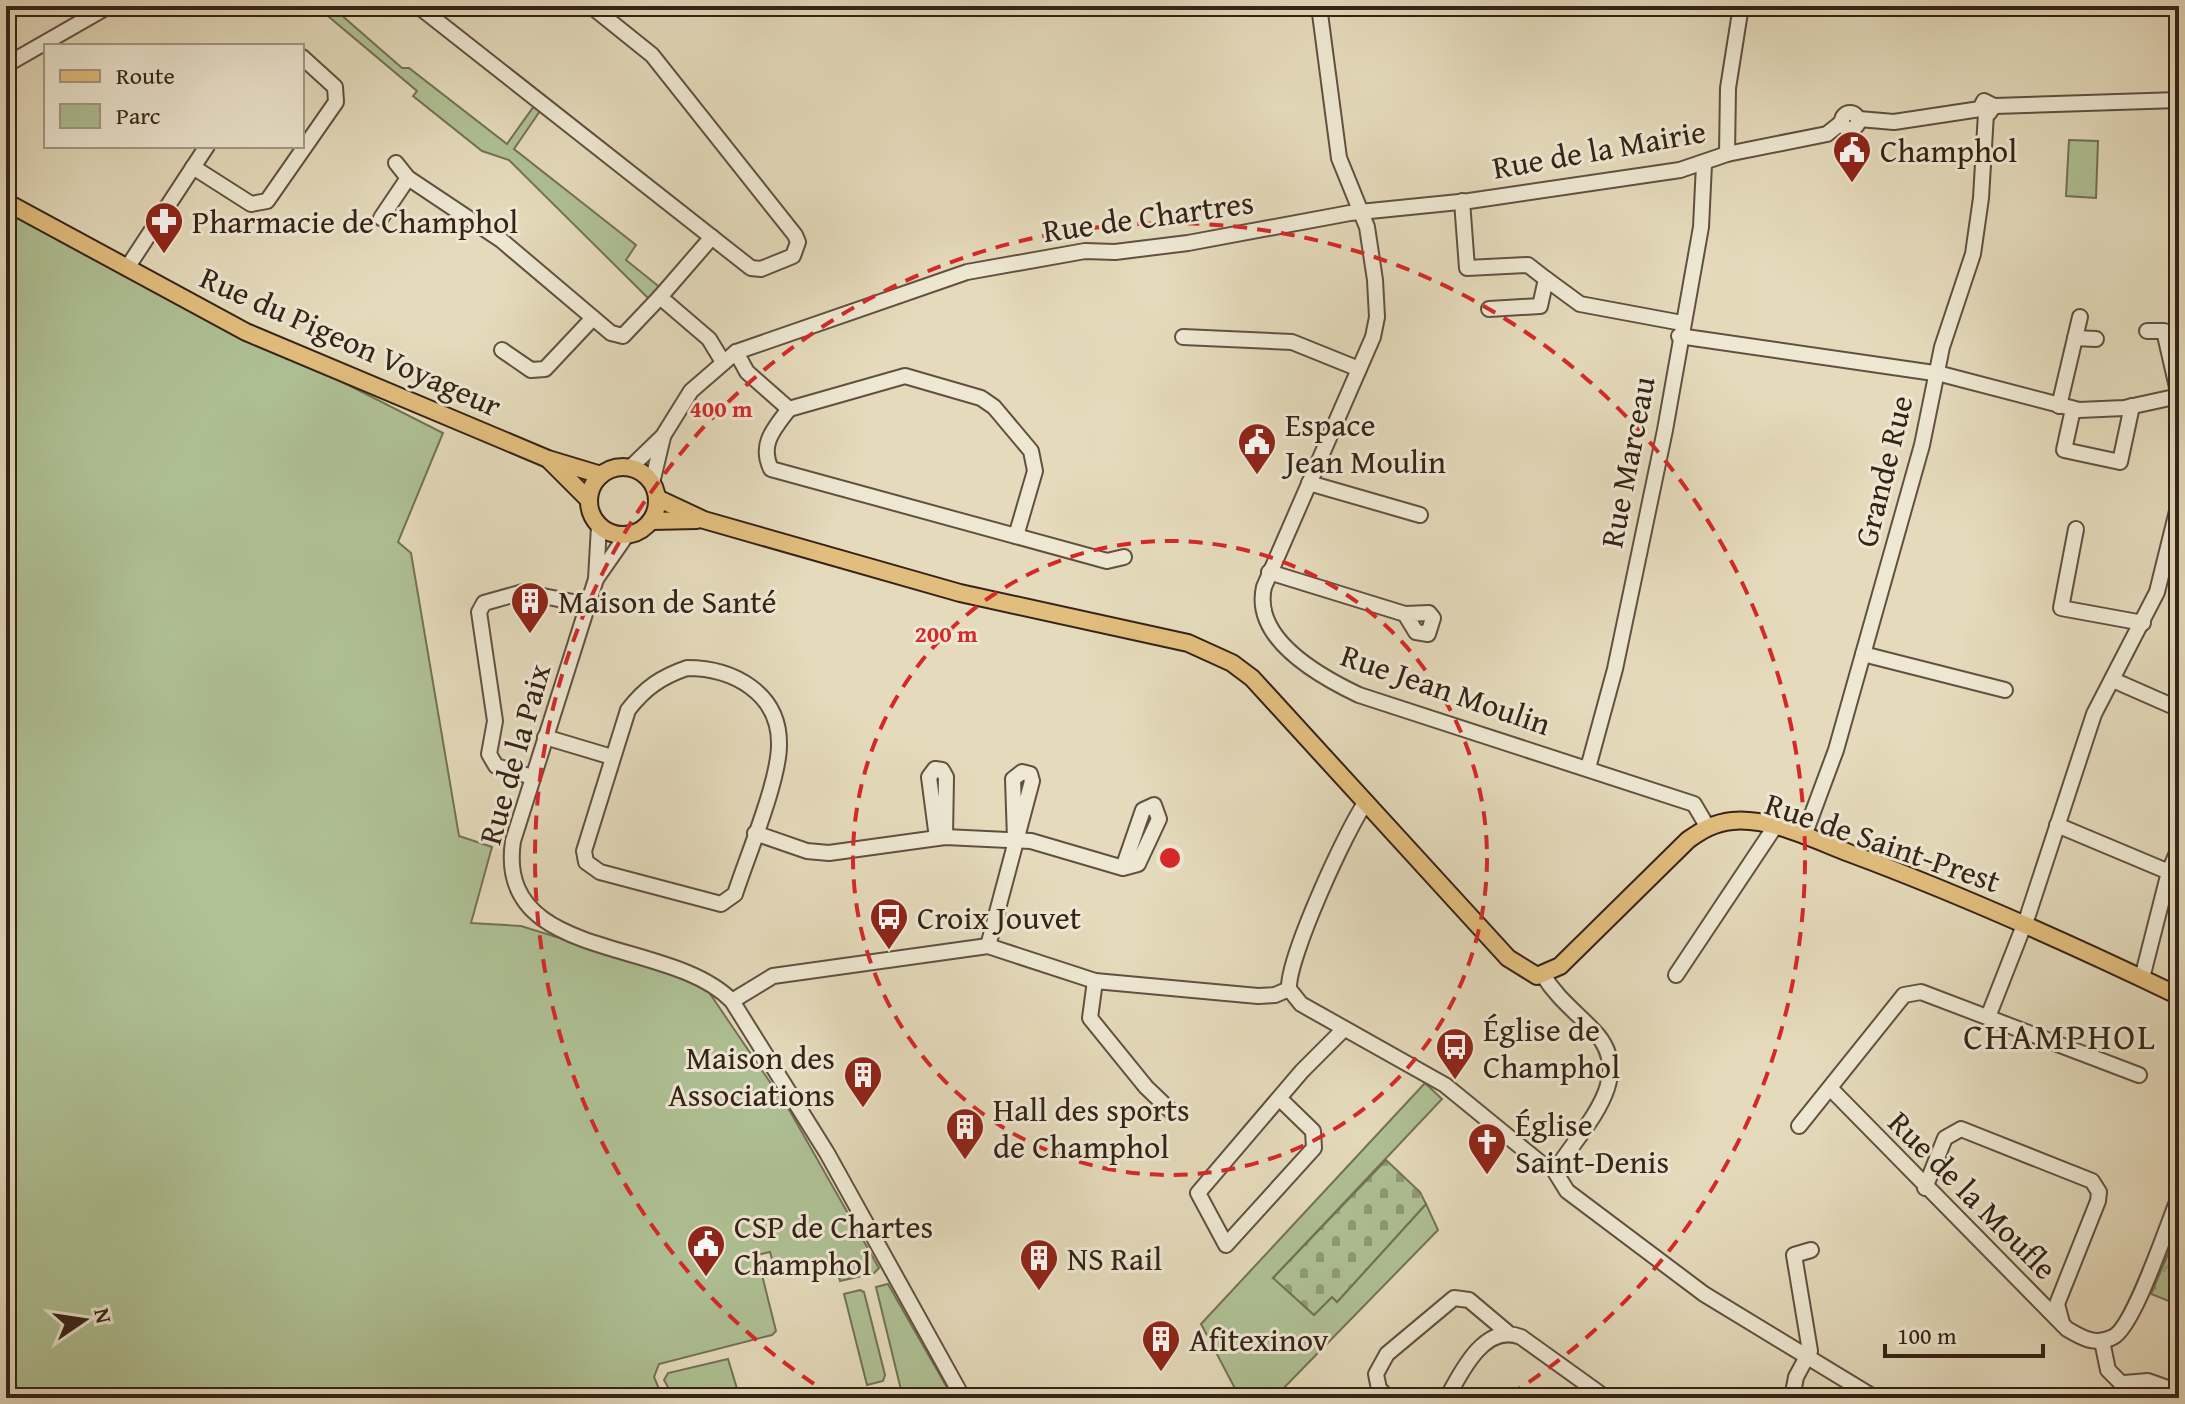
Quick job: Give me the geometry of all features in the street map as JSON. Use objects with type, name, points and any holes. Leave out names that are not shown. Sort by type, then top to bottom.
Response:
[{"type":"main road","name":"Rue du Pigeon Voyageur","points":[[6,202],[246,332],[548,459],[601,475]]},
{"type":"main road","name":"Rue du Pigeon Voyageur","points":[[548,459],[588,499]]},
{"type":"main road","points":[[704,520],[651,521],[640,531],[626,536],[611,534],[599,526],[590,514],[588,499],[592,486],[601,475],[615,468],[630,468],[654,490],[704,520],[960,593],[1188,643],[1214,653],[1252,678],[1521,969],[1543,975],[1560,966],[1707,826]]},
{"type":"main road","points":[[651,521],[654,490]]},
{"type":"main road","name":"Rue de Saint-Prest","points":[[1707,826],[1734,820],[1804,836],[2025,923],[2179,996]]},
{"type":"street","points":[[6,65],[109,6]]},
{"type":"street","points":[[418,6],[755,270],[793,256],[798,242],[652,55],[591,6]]},
{"type":"street","name":"Rue Jean Moulin","points":[[1319,6],[1339,158],[1367,227],[1377,317],[1373,337],[1269,572],[1262,594],[1268,623],[1281,640],[1328,681],[1359,695],[1694,804],[1707,826]]},
{"type":"street","points":[[1727,154],[1728,88],[1741,6]]},
{"type":"street","points":[[304,59],[335,87],[336,102],[304,148]]},
{"type":"street","points":[[1987,110],[2179,100]]},
{"type":"street","name":"Rue de la Mairie","points":[[1361,213],[1462,201],[1704,164],[1727,154],[1827,134],[1849,112],[1859,119],[1894,122],[1987,110]]},
{"type":"street","name":"Grande Rue","points":[[1804,836],[1836,750],[1922,445],[1935,374],[1973,254],[1981,198],[1987,110]]},
{"type":"street","points":[[127,268],[206,148]]},
{"type":"street","points":[[193,167],[251,204],[267,201],[304,148]]},
{"type":"street","points":[[396,163],[408,178],[501,240],[611,333],[623,336],[712,237]]},
{"type":"street","name":"Rue Marceau","points":[[1588,768],[1615,669],[1665,430],[1680,330],[1701,227],[1704,164]]},
{"type":"street","points":[[381,218],[408,178]]},
{"type":"street","points":[[1462,201],[1467,268],[1528,265],[1580,304],[1680,330],[1935,374],[2066,407],[2104,410],[2179,396],[2164,331],[2147,331]]},
{"type":"street","name":"Rue de Chartres","points":[[663,436],[691,391],[736,352],[944,279],[984,268],[1085,251],[1115,252],[1188,243],[1361,213]]},
{"type":"street","points":[[1489,309],[1540,306],[1546,279]]},
{"type":"street","points":[[660,297],[709,339],[723,362]]},
{"type":"street","points":[[2080,317],[2066,407],[2064,450],[2120,462],[2132,406]]},
{"type":"street","points":[[502,350],[531,370],[545,369],[593,318]]},
{"type":"street","points":[[1183,337],[1292,342],[1359,369]]},
{"type":"street","points":[[2075,338],[2096,339]]},
{"type":"street","points":[[736,352],[747,372],[789,409]]},
{"type":"street","points":[[1016,536],[1035,471],[1031,451],[994,407],[981,398],[905,376],[789,409],[768,436],[765,456],[771,469],[1107,561],[1124,557]]},
{"type":"street","points":[[630,468],[663,436]]},
{"type":"street","points":[[654,490],[663,436]]},
{"type":"street","points":[[1309,483],[1420,515]]},
{"type":"street","points":[[1991,1018],[2094,714],[2157,592],[2179,503]]},
{"type":"street","name":"Rue de la Paix","points":[[599,526],[596,579],[532,777],[510,857],[512,873],[527,909],[562,932],[705,978],[732,1001]]},
{"type":"street","points":[[2076,529],[2061,608],[2143,623]]},
{"type":"street","name":"Rue de la Paix","points":[[596,579],[626,536]]},
{"type":"street","points":[[1269,572],[1405,614]]},
{"type":"street","points":[[532,777],[496,766],[489,754],[495,721],[479,612],[484,603],[523,592],[588,605]]},
{"type":"street","points":[[1863,654],[2005,690]]},
{"type":"street","points":[[687,668],[711,668],[749,684],[766,703],[776,723],[779,745],[777,764],[755,833],[735,894],[721,904],[711,905],[600,872],[586,862],[584,851],[628,710],[642,692],[664,676],[687,668]]},
{"type":"street","points":[[2113,680],[2179,709]]},
{"type":"street","points":[[545,737],[612,757]]},
{"type":"street","points":[[1366,802],[1353,820],[1342,845],[1294,964],[1289,989],[1301,1004],[1445,1085],[1543,1165],[1551,1165],[1561,1162],[1607,1094],[1612,1075],[1604,1043],[1558,997],[1543,975]]},
{"type":"street","points":[[2057,825],[2171,881]]},
{"type":"street","points":[[1676,975],[1774,828]]},
{"type":"street","points":[[755,833],[807,851],[829,853],[941,837],[1015,839],[1123,868]]},
{"type":"street","points":[[988,946],[1015,839]]},
{"type":"street","points":[[2142,978],[2179,848]]},
{"type":"street","points":[[963,1398],[827,1153],[732,1001],[773,976],[988,946],[1095,981],[1258,996],[1275,995],[1289,989]]},
{"type":"street","points":[[1095,981],[1089,1007],[1096,1029],[1172,1112]]},
{"type":"street","points":[[1799,1126],[1904,995],[1921,992],[2139,1075]]},
{"type":"street","points":[[1279,1098],[1313,1131],[1314,1148],[1226,1245],[1198,1193],[1279,1098],[1344,1029]]},
{"type":"street","name":"Rue de la Moufle","points":[[1830,1088],[2062,1324],[2087,1340],[2102,1341]]},
{"type":"street","points":[[1925,1188],[1945,1138],[1961,1129],[2092,1181],[2099,1192],[2098,1201],[2057,1304],[2062,1324]]},
{"type":"street","points":[[1551,1165],[1567,1191],[1704,1294],[1875,1398]]},
{"type":"street","points":[[2136,1398],[2108,1370],[2102,1341],[2112,1338],[2128,1322],[2179,1197]]},
{"type":"street","points":[[1792,1398],[1804,1357],[1810,1351],[1794,1255],[1811,1250]]},
{"type":"street","points":[[1389,1398],[1379,1389],[1377,1368],[1387,1354],[1454,1298],[1467,1298],[1507,1332],[1521,1337],[1606,1398]]},
{"type":"street","points":[[1447,1398],[1471,1359],[1495,1336],[1507,1332]]},
{"type":"street","points":[[2124,1383],[2148,1381],[2179,1392]]},
{"type":"green space","points":[[316,6],[331,6],[402,68],[409,68],[507,144],[534,106],[540,111],[514,149],[636,245],[626,260],[662,289],[650,300],[509,160],[482,151],[413,96],[417,91]]},
{"type":"green space","points":[[2069,140],[2098,141],[2096,198],[2066,196]]},
{"type":"green space","points":[[6,212],[443,433],[398,542],[411,553],[459,836],[492,847],[471,923],[521,926],[702,982],[791,1113],[879,1268],[874,1273],[840,1281],[834,1259],[776,1273],[770,1252],[757,1255],[776,1331],[772,1335],[659,1364],[654,1377],[663,1398],[6,1398]]},
{"type":"green space","points":[[1425,1083],[1442,1099],[1273,1278],[1332,1296],[1337,1302],[1426,1204],[1438,1230],[1274,1398],[1240,1398],[1201,1324]]},
{"type":"green space","points":[[1386,1160],[1420,1192],[1426,1204],[1337,1302],[1332,1297],[1314,1315],[1273,1278]]},
{"type":"green space","points":[[2179,1228],[2179,1305],[2151,1294]]},
{"type":"green space","points":[[888,1284],[953,1398],[903,1398],[876,1287]]},
{"type":"green space","points":[[864,1292],[885,1375],[883,1381],[867,1385],[844,1294]]},
{"type":"green space","points":[[728,1359],[738,1392],[731,1393],[732,1398],[674,1398],[664,1380],[668,1373]]},
{"type":"place","name":"Champhol","points":[[1852,184]]},
{"type":"place","name":"Pharmacie de Champhol","points":[[164,255]]},
{"type":"place","name":"Espace Jean Moulin","points":[[1257,476]]},
{"type":"place","name":"Maison de Santé","points":[[530,635]]},
{"type":"place","name":"Croix Jouvet","points":[[889,951]]},
{"type":"place","name":"Église de Champhol","points":[[1455,1081]]},
{"type":"place","name":"Maison des Associations","points":[[863,1109]]},
{"type":"place","name":"Hall des sports de Champhol","points":[[965,1161]]},
{"type":"place","name":"Église Saint-Denis","points":[[1487,1176]]},
{"type":"place","name":"CSP de Chartes Champhol","points":[[706,1278]]},
{"type":"place","name":"NS Rail","points":[[1039,1292]]},
{"type":"place","name":"Afitexinov","points":[[1161,1373]]},
{"type":"district","name":"CHAMPHOL","points":[[2060,1035]]}]
